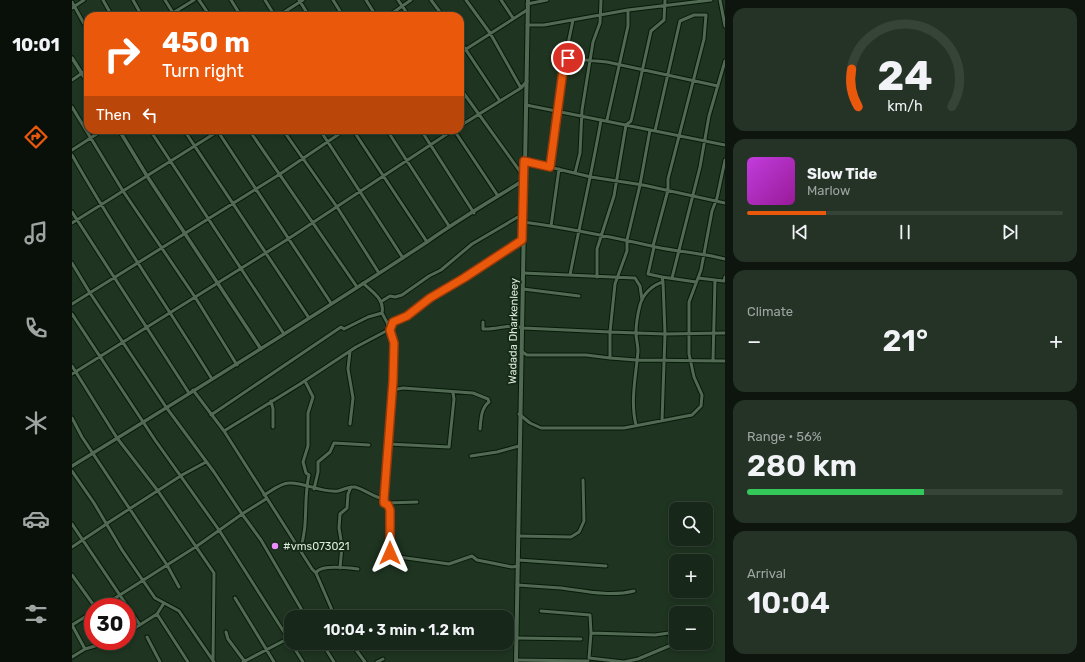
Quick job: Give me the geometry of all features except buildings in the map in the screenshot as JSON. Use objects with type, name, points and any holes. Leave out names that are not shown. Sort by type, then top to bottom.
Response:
[{"type":"main road","name":"Wadada Dharkenleey","points":[[516,661],[519,414],[523,328],[522,240],[527,81],[527,2]]},
{"type":"street","points":[[73,7],[84,0]]},
{"type":"street","points":[[103,0],[110,12]]},
{"type":"street","points":[[133,0],[140,12]]},
{"type":"street","points":[[165,0],[173,12]]},
{"type":"street","points":[[177,12],[194,0]]},
{"type":"street","points":[[199,0],[207,12]]},
{"type":"street","points":[[231,0],[239,12]]},
{"type":"street","points":[[264,0],[274,12]]},
{"type":"street","points":[[283,12],[301,0],[307,12]]},
{"type":"street","points":[[333,0],[340,12]]},
{"type":"street","points":[[366,0],[374,12]]},
{"type":"street","points":[[398,0],[406,12]]},
{"type":"street","points":[[394,12],[412,0]]},
{"type":"street","points":[[431,0],[440,12]]},
{"type":"street","points":[[466,0],[490,33],[521,88]]},
{"type":"street","points":[[501,0],[513,18]]},
{"type":"street","points":[[527,2],[547,0]]},
{"type":"street","points":[[575,173],[580,153],[582,117],[593,42],[600,23],[601,0]]},
{"type":"street","points":[[597,277],[598,250],[617,181],[626,126],[630,121],[651,31],[664,20],[665,0]]},
{"type":"street","points":[[527,25],[544,25],[628,10],[711,0]]},
{"type":"street","points":[[720,0],[725,26]]},
{"type":"street","points":[[72,2],[73,7],[84,25]]},
{"type":"street","points":[[466,49],[527,10]]},
{"type":"street","points":[[607,120],[628,26],[628,10]]},
{"type":"street","points":[[610,358],[610,332],[614,284],[627,251],[627,240],[680,21],[694,15],[706,16],[704,39],[668,178],[668,190],[648,274],[696,282]]},
{"type":"street","points":[[550,167],[565,58],[573,20]]},
{"type":"street","points":[[464,46],[500,101]]},
{"type":"street","points":[[72,58],[84,77]]},
{"type":"street","points":[[565,58],[620,65],[693,82],[718,86]]},
{"type":"street","points":[[672,278],[700,167],[704,140],[725,61]]},
{"type":"street","points":[[72,80],[82,74]]},
{"type":"street","points":[[464,124],[521,88],[527,81]]},
{"type":"street","points":[[72,466],[193,390],[238,365],[331,303],[428,242],[449,226],[474,213],[524,178],[464,94]]},
{"type":"street","points":[[526,105],[582,117],[607,120],[626,126],[680,135],[725,145]]},
{"type":"street","points":[[72,107],[84,127]]},
{"type":"street","points":[[570,275],[578,230],[591,177],[601,120]]},
{"type":"street","points":[[89,134],[122,191],[195,297],[238,365]]},
{"type":"street","points":[[72,150],[97,134]]},
{"type":"street","points":[[121,134],[147,176],[219,283],[222,291],[261,349]]},
{"type":"street","points":[[153,134],[210,218],[284,334]]},
{"type":"street","points":[[187,134],[234,203],[308,318]]},
{"type":"street","points":[[72,223],[213,134]]},
{"type":"street","points":[[220,134],[331,303]]},
{"type":"street","points":[[252,134],[356,287]]},
{"type":"street","points":[[286,134],[337,207],[379,273]]},
{"type":"street","points":[[323,134],[403,258]]},
{"type":"street","points":[[72,304],[139,264],[303,160],[339,134]]},
{"type":"street","points":[[356,134],[428,242]]},
{"type":"street","points":[[391,134],[449,226]]},
{"type":"street","points":[[424,134],[474,213]]},
{"type":"street","points":[[72,374],[360,193],[447,134]]},
{"type":"street","points":[[456,134],[498,196]]},
{"type":"street","points":[[72,155],[100,205],[171,312],[212,380]]},
{"type":"street","points":[[519,414],[530,423],[541,428],[624,428],[692,415],[701,406],[702,395],[694,376],[691,361],[689,298],[698,278],[712,211],[716,201],[725,160]]},
{"type":"street","points":[[524,161],[591,177],[668,190],[725,203]]},
{"type":"street","points":[[551,226],[559,169]]},
{"type":"street","points":[[72,212],[189,393]]},
{"type":"street","points":[[382,301],[390,296],[394,297],[402,295],[429,276],[441,270],[472,244],[523,214]]},
{"type":"street","points":[[523,222],[578,230],[654,247],[704,254],[725,259]]},
{"type":"street","points":[[224,431],[305,381],[350,351],[390,330],[393,322],[407,316],[430,298],[464,278],[522,240]]},
{"type":"street","points":[[72,263],[90,293],[166,407],[261,540],[302,610]]},
{"type":"street","points":[[523,273],[618,277],[637,280],[640,286],[642,300],[636,333],[638,344],[636,384],[632,400],[636,425]]},
{"type":"street","points":[[662,277],[665,334],[662,421]]},
{"type":"street","points":[[698,278],[724,282],[725,277]]},
{"type":"street","points":[[713,360],[715,280]]},
{"type":"street","points":[[642,300],[648,291],[656,284],[663,282]]},
{"type":"street","points":[[363,283],[382,301],[382,313],[394,343],[393,390],[384,501],[390,510],[392,556],[449,564],[472,556],[477,560],[512,567],[518,566]]},
{"type":"street","points":[[523,289],[579,296]]},
{"type":"street","points":[[211,415],[341,327],[344,330],[368,317],[382,313]]},
{"type":"street","points":[[72,314],[143,422],[182,475],[284,629]]},
{"type":"street","points":[[483,322],[483,329],[498,330],[503,326],[515,325],[523,328],[636,333],[725,333]]},
{"type":"street","points":[[350,351],[348,369],[353,398],[350,424]]},
{"type":"street","points":[[521,351],[527,355],[539,356],[586,355],[636,360],[725,361]]},
{"type":"street","points":[[72,366],[117,438],[158,491],[212,569],[215,577],[214,661]]},
{"type":"street","points":[[300,550],[306,525],[306,499],[309,475],[306,473],[303,462],[308,446],[308,413],[313,397],[305,381]]},
{"type":"street","points":[[393,390],[403,388],[453,393],[473,393],[488,399],[489,402],[485,405],[482,413],[480,429]]},
{"type":"street","points":[[193,390],[224,431],[265,497],[316,573],[332,610]]},
{"type":"street","points":[[388,444],[449,447],[454,399],[453,393]]},
{"type":"street","points":[[271,401],[273,409],[272,427]]},
{"type":"street","points":[[72,418],[93,454],[167,565],[179,587]]},
{"type":"street","points":[[314,489],[318,472],[318,462],[330,452],[334,443],[369,445]]},
{"type":"street","points":[[471,456],[492,453],[519,446]]},
{"type":"street","points":[[72,548],[182,475],[206,462]]},
{"type":"street","points":[[72,471],[155,598],[179,611],[214,661]]},
{"type":"street","points":[[518,536],[571,537],[579,532],[584,521],[583,480]]},
{"type":"street","points":[[117,598],[197,546],[265,497],[288,483],[314,489],[337,491],[352,487],[361,489],[384,501],[416,502]]},
{"type":"street","points":[[340,568],[342,546],[339,528],[340,514],[347,508],[348,494],[352,487]]},
{"type":"street","points":[[72,524],[140,625]]},
{"type":"street","points":[[518,560],[606,566]]},
{"type":"street","points":[[316,573],[321,569],[358,569]]},
{"type":"street","points":[[72,575],[89,598]]},
{"type":"street","points":[[517,585],[562,588],[579,592],[624,594],[634,591]]},
{"type":"street","points":[[235,598],[274,662]]},
{"type":"street","points":[[136,627],[156,614],[164,603]]},
{"type":"street","points":[[541,611],[590,614],[591,633],[588,660]]},
{"type":"street","points":[[156,614],[188,662]]},
{"type":"street","points":[[84,618],[72,625],[84,646]]},
{"type":"street","points":[[226,632],[228,639],[244,662],[284,641]]},
{"type":"street","points":[[591,633],[669,633]]},
{"type":"street","points":[[147,637],[160,662]]},
{"type":"street","points":[[516,638],[581,639]]},
{"type":"street","points":[[516,661],[588,660],[624,662],[644,657],[669,646]]},
{"type":"street","points":[[72,657],[84,650]]},
{"type":"street","points":[[295,650],[303,662]]},
{"type":"street","points":[[326,650],[334,662]]},
{"type":"street","points":[[356,650],[365,662]]},
{"type":"street","points":[[377,662],[383,658]]},
{"type":"place","name":"#vms073021","points":[[275,546]]},
{"type":"route","points":[[390,553],[390,510],[388,505],[384,503],[389,414],[393,390],[394,343],[390,330],[393,322],[407,316],[430,298],[464,278],[522,240],[524,161],[550,167],[564,63],[565,58],[568,58]]}]
